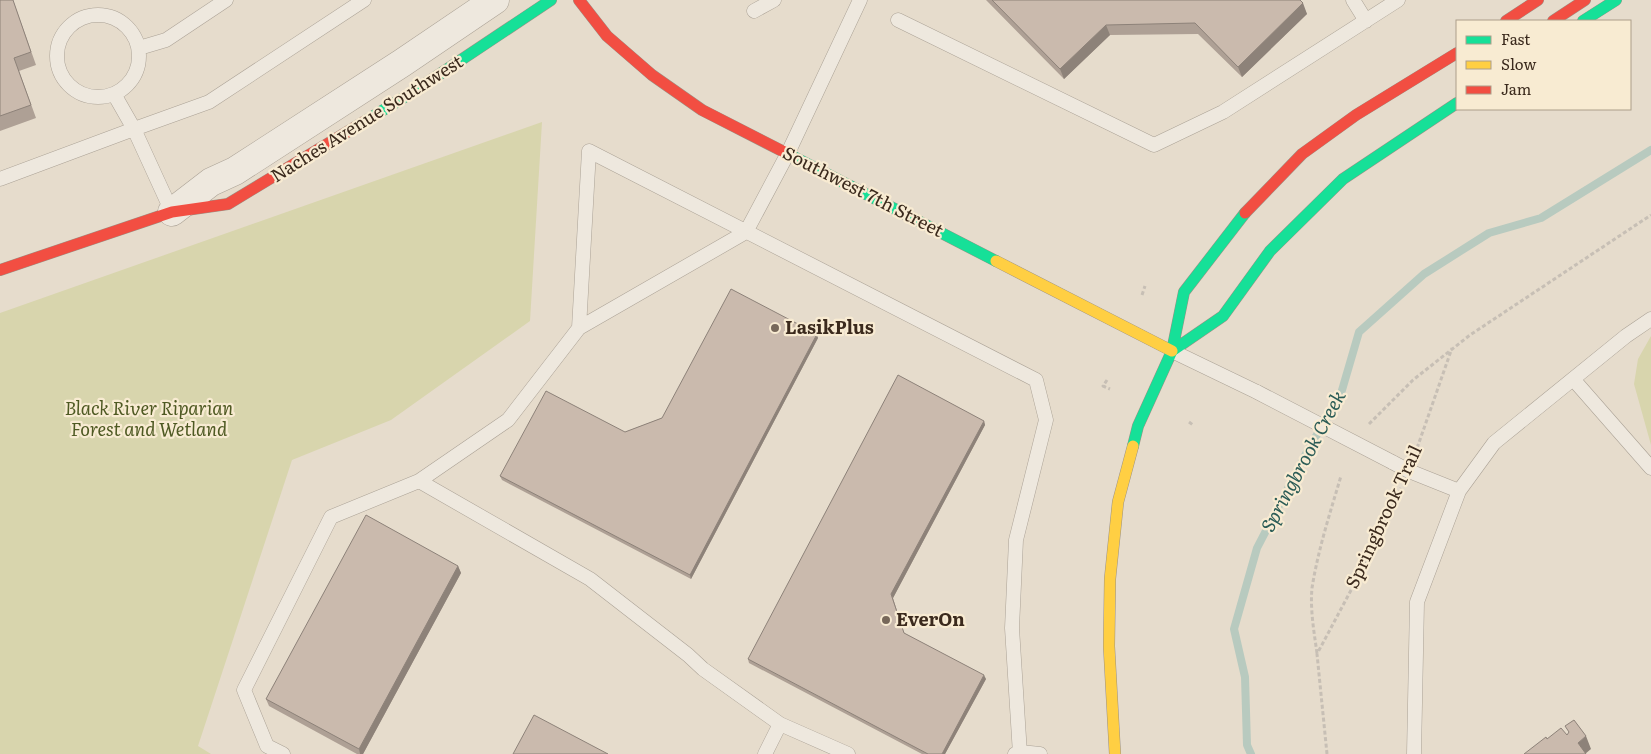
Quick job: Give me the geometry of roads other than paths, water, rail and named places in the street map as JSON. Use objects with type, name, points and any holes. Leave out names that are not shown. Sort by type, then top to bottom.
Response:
[{"type":"street","name":"Naches Avenue Southwest","points":[[172,212],[212,182],[235,171],[402,63],[495,0]]},
{"type":"street","name":"Naches Avenue Southwest","points":[[0,270],[172,212],[228,204],[416,90],[551,0]]},
{"type":"street","points":[[1508,20],[1538,0]]},
{"type":"street","points":[[1555,20],[1585,0]]},
{"type":"street","points":[[1585,20],[1616,0]]},
{"type":"street","name":"Southwest 7th Street","points":[[582,3],[607,36],[652,75],[702,110],[1172,351]]},
{"type":"street","points":[[1116,754],[1109,646],[1110,579],[1118,502],[1138,426],[1172,351],[1184,292],[1250,207],[1302,154],[1356,115],[1456,54]]},
{"type":"street","points":[[1172,351],[1223,316],[1270,251],[1343,179],[1456,103]]},
{"type":"lane","points":[[138,48],[166,40],[226,0]]},
{"type":"lane","points":[[0,179],[134,128],[209,102],[364,0]]},
{"type":"lane","points":[[582,3],[597,0]]},
{"type":"lane","points":[[754,11],[774,0]]},
{"type":"lane","points":[[283,754],[267,746],[244,690],[331,517],[419,481],[508,420],[579,328],[746,232],[788,153],[860,0]]},
{"type":"lane","points":[[1353,0],[1366,21]]},
{"type":"lane","points":[[898,20],[1154,145],[1223,112],[1398,0]]},
{"type":"lane","points":[[100,14],[114,17],[125,24],[134,35],[138,48],[139,62],[134,75],[126,86],[114,94],[101,97],[88,96],[75,90],[65,81],[59,69],[56,56],[58,42],[65,30],[75,21],[87,15],[100,14]]},
{"type":"lane","points":[[114,94],[134,128],[172,212]]},
{"type":"lane","points":[[579,328],[589,151],[1036,380],[1046,420],[1016,540],[1012,628],[1018,753],[1040,754]]},
{"type":"lane","points":[[1414,754],[1417,602],[1459,491],[1494,443],[1626,336],[1651,319]]},
{"type":"lane","points":[[1172,351],[1257,392],[1409,471],[1459,491]]},
{"type":"lane","points":[[1573,379],[1651,468]]},
{"type":"lane","points":[[419,481],[590,579],[703,668],[780,724],[848,754]]},
{"type":"lane","points":[[765,754],[780,724]]},
{"type":"waterway","name":"Springbrook Creek","points":[[1251,754],[1247,745],[1245,677],[1234,629],[1257,548],[1310,446],[1340,397],[1359,332],[1424,274],[1489,233],[1541,218],[1651,150]]},
{"type":"place","name":"LasikPlus","points":[[775,328]]},
{"type":"place","name":"EverOn","points":[[886,620]]},
{"type":"park label","name":"Black River Riparian Forest and Wetland","points":[[149,419]]}]
